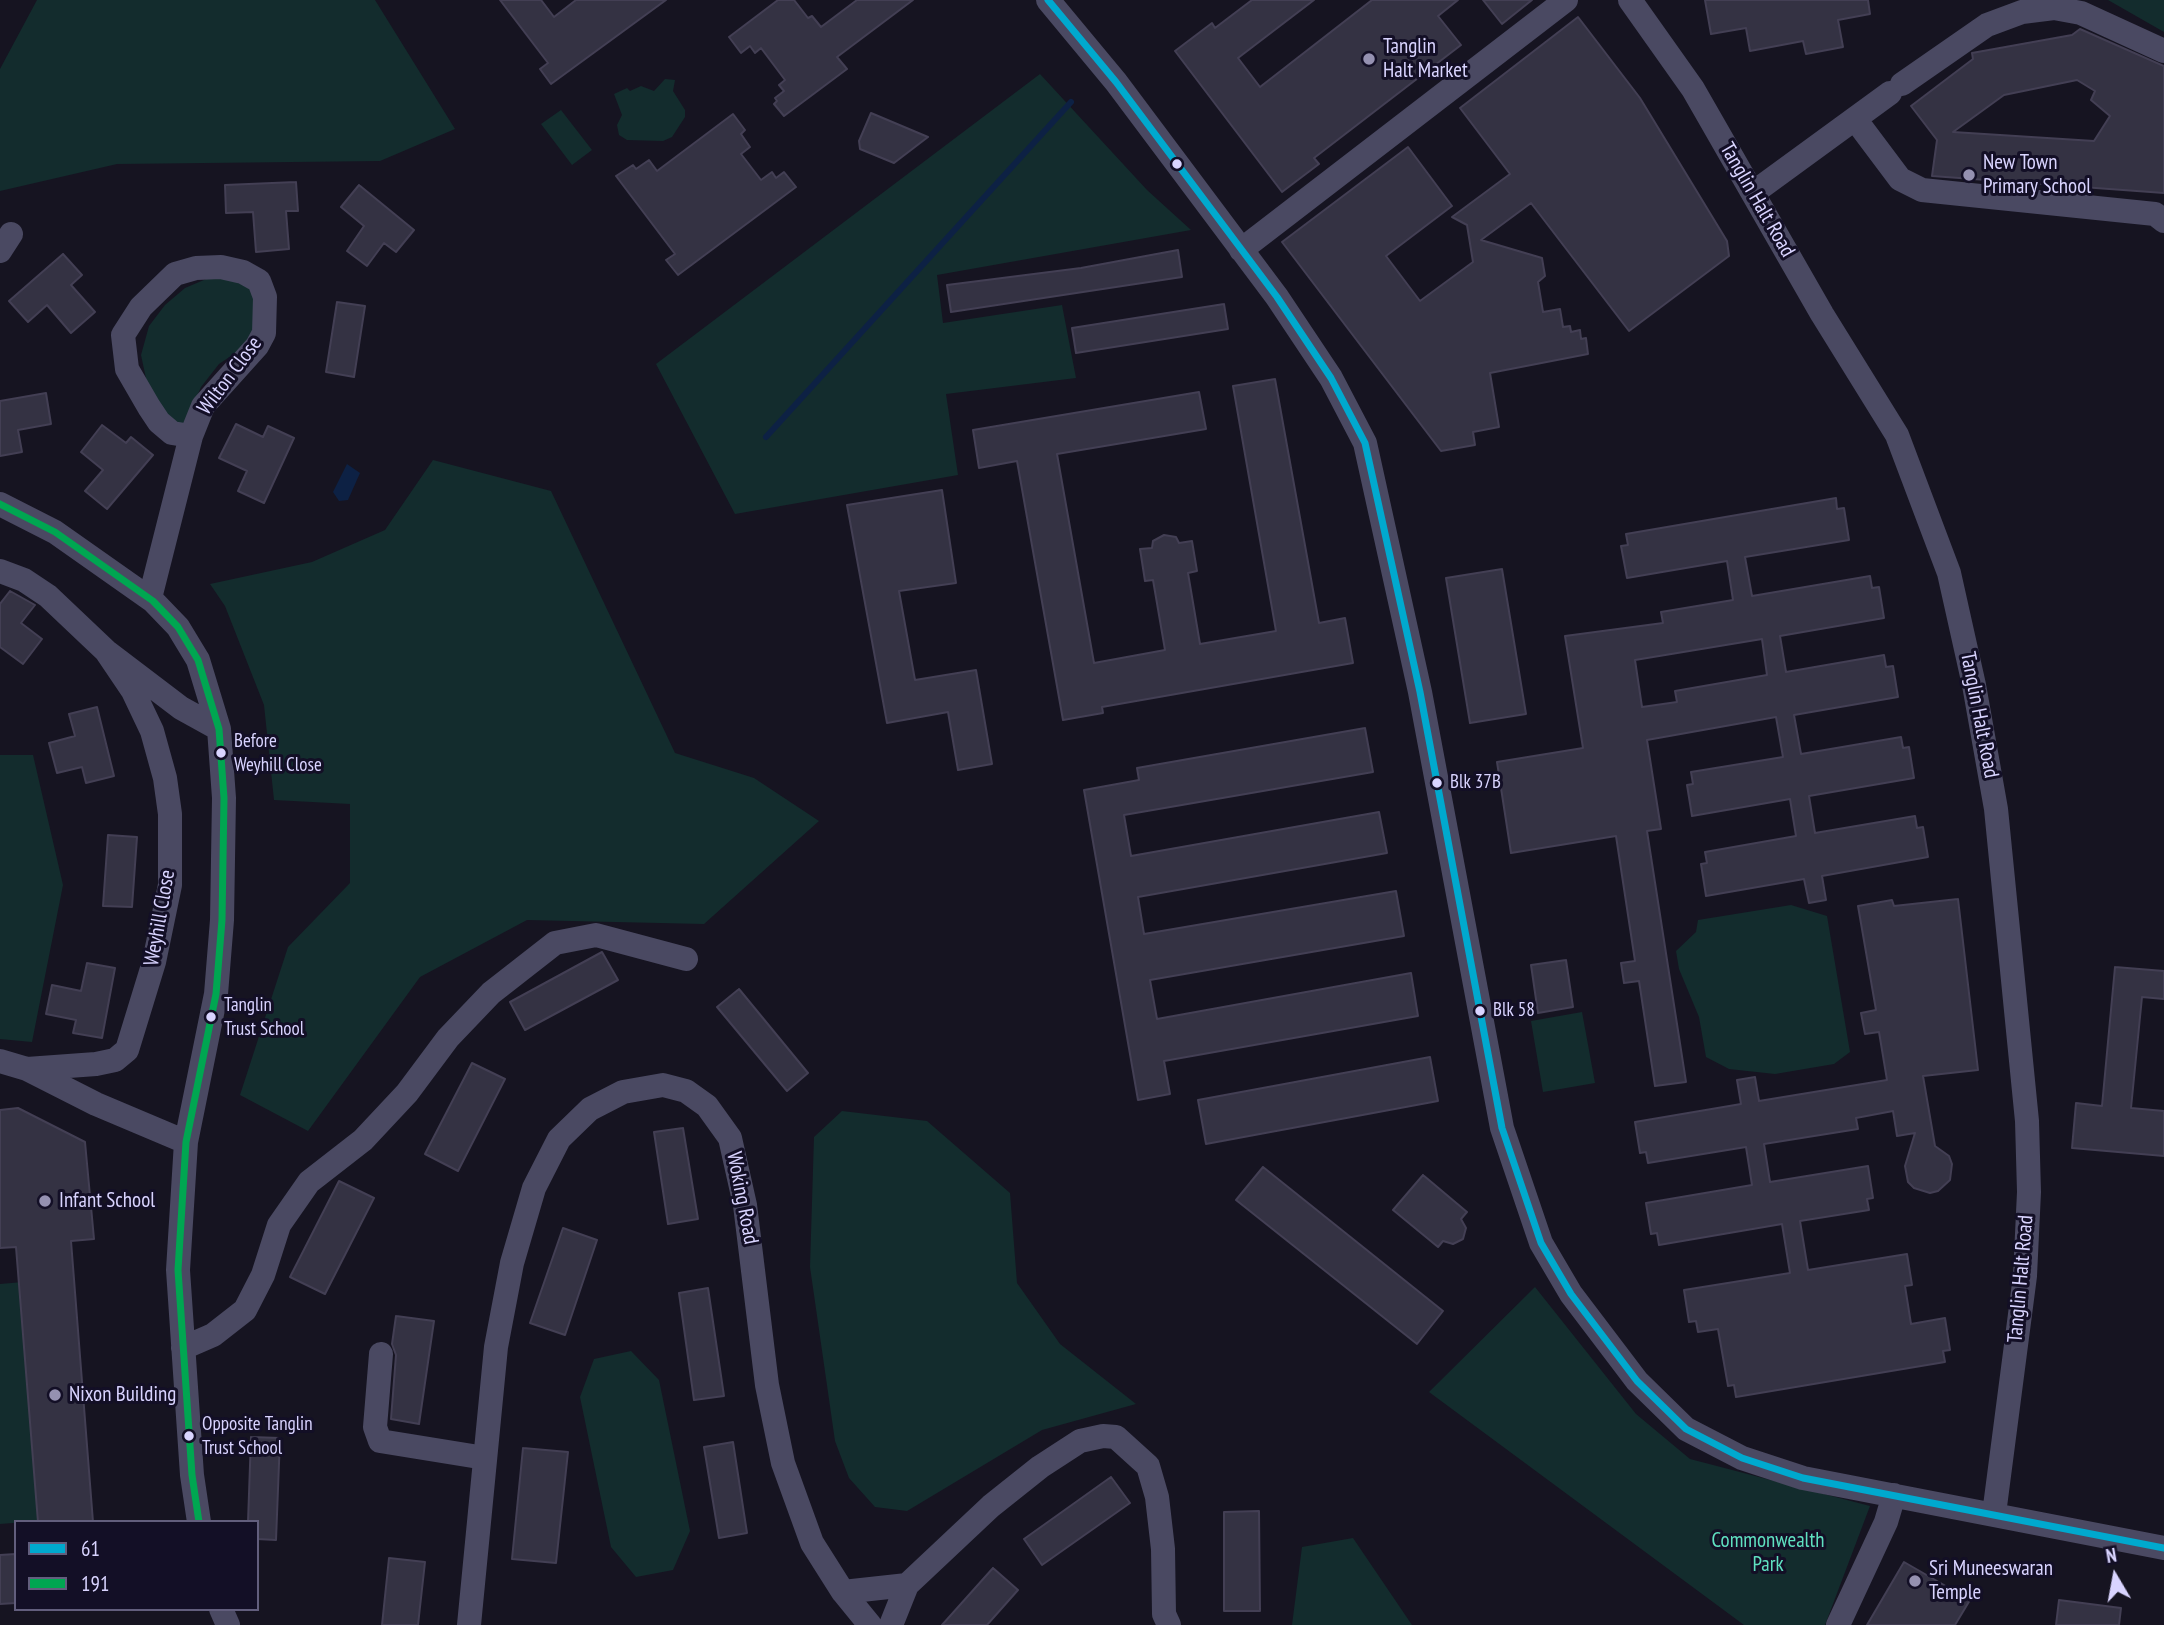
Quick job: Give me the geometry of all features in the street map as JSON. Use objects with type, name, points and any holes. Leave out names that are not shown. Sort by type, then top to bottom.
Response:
[{"type":"street","points":[[1048,0],[1116,82],[1241,250],[1331,378],[1365,443],[1420,692],[1502,1128],[1542,1242],[1572,1294],[1637,1381],[1686,1429],[1742,1458],[1803,1478],[2164,1548]]},
{"type":"street","points":[[1241,250],[1566,0]]},
{"type":"street","name":"Tanglin Halt Road","points":[[1630,0],[1693,89],[1822,314],[1897,435],[1949,573],[1976,696],[1996,809],[2027,1121],[2029,1192],[2025,1276],[1994,1514]]},
{"type":"street","points":[[1753,193],[1987,25],[2033,11],[2054,8],[2081,13],[2164,51]]},
{"type":"street","points":[[1855,119],[1900,179],[1922,190],[2155,214],[2164,221]]},
{"type":"street","name":"Wilton Close","points":[[150,598],[191,436],[202,406],[257,346],[264,333],[265,297],[259,281],[243,272],[222,267],[196,268],[175,274],[141,307],[123,335],[127,369],[144,400],[159,422],[172,433],[191,436]]},
{"type":"street","points":[[0,504],[55,532],[150,598],[178,627],[198,660],[219,729],[224,798],[222,920],[216,994],[186,1142],[178,1270],[193,1486],[199,1520]]},
{"type":"street","name":"Weyhill Close","points":[[0,571],[24,580],[48,596],[106,651],[181,708],[219,729]]},
{"type":"street","name":"Weyhill Close","points":[[27,1069],[96,1064],[115,1060],[127,1050],[154,962],[170,885],[170,814],[152,730],[133,691],[106,651]]},
{"type":"street","points":[[183,1348],[212,1335],[245,1310],[263,1275],[279,1225],[309,1182],[363,1140],[407,1093],[448,1038],[491,993],[555,943],[596,936],[686,959]]},
{"type":"street","name":"Weyhill Close","points":[[0,1061],[27,1069],[96,1104],[186,1142]]},
{"type":"street","name":"Woking Road","points":[[469,1625],[496,1347],[512,1263],[534,1188],[559,1139],[590,1109],[623,1092],[663,1085],[685,1091],[707,1106],[730,1138],[745,1205],[767,1385],[783,1463],[812,1543],[843,1592],[870,1625]]},
{"type":"street","points":[[382,1354],[375,1427],[380,1441],[485,1458]]},
{"type":"street","points":[[891,1625],[907,1585],[991,1506],[1040,1467],[1080,1441],[1116,1437],[1147,1466],[1157,1497],[1163,1549],[1164,1614],[1169,1625]]},
{"type":"street","points":[[1838,1625],[1886,1522],[1894,1495]]},
{"type":"street","points":[[843,1592],[907,1585]]},
{"type":"green space","points":[[37,0],[375,0],[455,129],[380,161],[117,164],[0,191],[0,69]]},
{"type":"green space","points":[[2108,0],[2164,0],[2164,32]]},
{"type":"green space","points":[[1040,74],[1147,190],[1191,230],[937,275],[943,323],[1062,305],[1076,378],[946,394],[958,475],[735,514],[656,364]]},
{"type":"green space","points":[[665,79],[675,80],[673,91],[685,110],[685,117],[672,137],[663,141],[627,140],[619,135],[617,125],[622,115],[614,94],[641,86],[654,91]]},
{"type":"green space","points":[[561,110],[592,150],[572,165],[541,124]]},
{"type":"green space","points":[[211,277],[238,280],[259,291],[252,342],[219,364],[201,387],[182,430],[163,412],[147,383],[141,355],[149,326],[165,305],[185,288]]},
{"type":"green space","points":[[433,460],[551,491],[675,753],[754,778],[819,821],[704,924],[527,920],[420,977],[308,1131],[240,1095],[288,947],[350,883],[350,804],[274,800],[264,705],[225,606],[210,584],[312,562],[385,530]]},
{"type":"green space","points":[[0,755],[33,755],[63,885],[32,1042],[0,1039]]},
{"type":"green space","points":[[1791,905],[1827,916],[1850,1052],[1834,1064],[1775,1074],[1729,1069],[1706,1057],[1699,1017],[1679,969],[1676,951],[1696,932],[1698,920]]},
{"type":"green space","points":[[1582,1012],[1595,1083],[1543,1092],[1531,1021]]},
{"type":"green space","points":[[842,1111],[927,1121],[1010,1193],[1017,1283],[1060,1344],[1136,1404],[1042,1430],[907,1511],[875,1507],[849,1478],[835,1441],[810,1267],[814,1137]]},
{"type":"green space","points":[[23,1282],[38,1520],[14,1520],[14,1523],[0,1524],[0,1284]]},
{"type":"green space","name":"Commonwealth Park","points":[[1535,1287],[1636,1414],[1690,1459],[1870,1506],[1825,1625],[1744,1625],[1429,1392]]},
{"type":"green space","points":[[631,1351],[659,1380],[690,1531],[673,1570],[636,1577],[611,1547],[580,1397],[594,1359]]},
{"type":"green space","points":[[1353,1538],[1412,1625],[1292,1625],[1302,1547]]},
{"type":"water","points":[[347,464],[360,473],[348,500],[339,501],[333,492]]},
{"type":"building","points":[[500,0],[541,0],[554,17],[576,0],[666,0],[551,84],[540,69],[548,63]]},
{"type":"building","points":[[778,0],[794,0],[808,18],[812,16],[821,27],[857,0],[913,0],[837,57],[847,69],[784,116],[774,104],[777,101],[775,98],[784,91],[779,85],[785,80],[761,48],[755,53],[750,46],[741,53],[729,37]]},
{"type":"building","points":[[1252,0],[1314,0],[1238,58],[1260,87],[1372,0],[1458,0],[1438,16],[1461,45],[1314,158],[1319,164],[1282,192],[1175,51],[1212,23],[1215,28]]},
{"type":"building","points":[[1483,0],[1532,0],[1502,24]]},
{"type":"building","points":[[1705,0],[1868,0],[1870,14],[1838,20],[1843,47],[1806,54],[1803,41],[1750,51],[1746,28],[1711,34]]},
{"type":"building","points":[[1578,17],[1640,98],[1727,241],[1729,256],[1629,331],[1531,203],[1481,240],[1542,258],[1545,276],[1538,282],[1543,312],[1560,309],[1563,327],[1570,326],[1571,332],[1580,330],[1581,339],[1586,338],[1588,354],[1490,373],[1499,427],[1473,432],[1475,445],[1441,451],[1282,242],[1408,147],[1452,206],[1386,256],[1420,301],[1473,262],[1467,225],[1452,217],[1510,174],[1460,108]]},
{"type":"building","points":[[2080,29],[2164,66],[2164,193],[1932,176],[1937,140],[1911,106],[1973,59],[1972,53],[2072,35]],"holes":[[[2077,80],[2095,91],[2091,100],[2110,116],[2094,141],[1953,132],[2004,95]]]},
{"type":"building","points":[[871,113],[928,137],[894,163],[860,149],[859,141]]},
{"type":"building","points":[[733,114],[745,130],[741,134],[750,147],[741,154],[761,180],[772,172],[776,178],[784,172],[796,187],[678,275],[666,260],[675,254],[616,176],[633,165],[636,169],[649,160],[657,171]]},
{"type":"building","points":[[296,182],[298,211],[286,211],[289,249],[256,252],[253,212],[226,213],[225,185]]},
{"type":"building","points":[[359,185],[414,230],[396,252],[384,243],[367,266],[347,251],[364,226],[341,207]]},
{"type":"building","points":[[1178,250],[1182,277],[951,312],[947,285],[1081,268]]},
{"type":"building","points":[[63,254],[82,275],[71,285],[95,312],[71,333],[47,305],[28,322],[9,301]]},
{"type":"building","points":[[337,302],[365,306],[354,377],[326,372]]},
{"type":"building","points":[[1224,304],[1228,329],[1076,353],[1072,328]]},
{"type":"building","points":[[1275,379],[1319,623],[1345,618],[1353,663],[1102,707],[1103,713],[1063,720],[1017,461],[979,468],[973,430],[1199,392],[1206,429],[1057,454],[1094,663],[1165,650],[1153,580],[1145,581],[1140,549],[1152,548],[1153,541],[1164,535],[1176,537],[1179,543],[1192,541],[1197,571],[1188,573],[1200,644],[1276,631],[1233,386]]},
{"type":"building","points":[[46,393],[51,424],[18,430],[22,452],[0,456],[0,401]]},
{"type":"building","points":[[236,424],[263,437],[268,426],[294,438],[264,503],[238,491],[247,471],[219,458]]},
{"type":"building","points":[[102,425],[126,443],[131,437],[153,455],[107,509],[85,491],[103,470],[81,452]]},
{"type":"building","points":[[942,490],[956,583],[899,591],[915,680],[976,670],[992,764],[958,770],[948,712],[887,723],[847,505]]},
{"type":"building","points":[[1836,498],[1837,509],[1844,508],[1849,540],[1745,557],[1752,596],[1870,576],[1872,588],[1879,587],[1884,618],[1780,636],[1786,672],[1884,655],[1886,667],[1893,666],[1898,697],[1794,715],[1801,754],[1901,737],[1903,748],[1909,747],[1914,778],[1809,796],[1815,833],[1915,816],[1917,828],[1923,827],[1928,857],[1822,876],[1826,900],[1809,903],[1804,879],[1706,896],[1701,864],[1707,863],[1705,852],[1796,836],[1790,799],[1692,816],[1687,785],[1693,784],[1691,772],[1783,757],[1776,717],[1647,740],[1661,829],[1647,831],[1686,1082],[1655,1086],[1639,981],[1624,983],[1621,963],[1635,961],[1616,836],[1511,853],[1497,762],[1583,748],[1565,636],[1663,623],[1661,612],[1733,600],[1727,561],[1627,578],[1621,546],[1628,545],[1626,534]],"holes":[[[1762,639],[1767,675],[1675,691],[1677,702],[1642,707],[1635,660]]]},
{"type":"building","points":[[1502,569],[1526,714],[1470,723],[1446,578]]},
{"type":"building","points":[[10,591],[35,605],[21,623],[42,639],[23,664],[0,647],[0,604]]},
{"type":"building","points":[[97,707],[114,776],[86,783],[82,767],[57,773],[49,743],[75,736],[69,714]]},
{"type":"building","points":[[1365,728],[1373,772],[1124,815],[1131,856],[1379,812],[1387,853],[1138,897],[1144,934],[1396,891],[1404,936],[1150,980],[1157,1019],[1411,973],[1418,1016],[1164,1061],[1170,1094],[1138,1100],[1084,790],[1139,780],[1137,768]]},
{"type":"building","points":[[108,835],[137,837],[132,907],[103,906]]},
{"type":"building","points":[[1958,899],[1978,1070],[1923,1076],[1935,1146],[1949,1156],[1952,1164],[1950,1180],[1938,1191],[1930,1193],[1914,1188],[1908,1182],[1905,1166],[1915,1133],[1897,1136],[1893,1111],[1856,1118],[1858,1129],[1764,1144],[1770,1182],[1868,1166],[1873,1198],[1867,1199],[1869,1210],[1800,1221],[1808,1270],[1907,1254],[1912,1285],[1905,1286],[1911,1324],[1945,1318],[1950,1350],[1943,1351],[1945,1362],[1736,1397],[1734,1385],[1728,1386],[1718,1329],[1698,1332],[1696,1321],[1689,1322],[1684,1290],[1790,1273],[1782,1224],[1659,1245],[1657,1233],[1651,1234],[1646,1203],[1752,1185],[1746,1147],[1648,1163],[1646,1152],[1640,1153],[1635,1122],[1741,1104],[1737,1080],[1755,1077],[1759,1101],[1887,1080],[1879,1032],[1865,1034],[1861,1013],[1876,1010],[1858,906],[1892,900],[1894,906]]},
{"type":"building","points":[[602,952],[618,980],[525,1030],[510,1002]]},
{"type":"building","points":[[1566,960],[1573,1007],[1538,1013],[1531,965]]},
{"type":"building","points":[[87,963],[115,968],[102,1038],[73,1033],[76,1020],[46,1014],[52,985],[81,991]]},
{"type":"building","points":[[2115,967],[2164,971],[2164,999],[2142,997],[2131,1108],[2164,1111],[2164,1156],[2072,1148],[2076,1103],[2102,1106]]},
{"type":"building","points":[[739,989],[808,1073],[787,1091],[717,1007]]},
{"type":"building","points":[[1430,1057],[1438,1101],[1206,1144],[1198,1100]]},
{"type":"building","points":[[472,1063],[505,1079],[458,1171],[425,1154]]},
{"type":"building","points":[[18,1108],[85,1142],[94,1239],[71,1241],[93,1520],[38,1520],[16,1247],[0,1248],[0,1110]]},
{"type":"building","points":[[683,1128],[698,1219],[668,1224],[654,1132]]},
{"type":"building","points":[[1263,1167],[1443,1311],[1417,1344],[1236,1200]]},
{"type":"building","points":[[1423,1175],[1467,1212],[1461,1219],[1466,1228],[1463,1239],[1453,1244],[1443,1241],[1438,1247],[1393,1210]]},
{"type":"building","points":[[339,1181],[374,1198],[325,1294],[290,1277]]},
{"type":"building","points":[[563,1228],[597,1240],[565,1335],[530,1323]]},
{"type":"building","points":[[708,1288],[724,1396],[694,1400],[679,1293]]},
{"type":"building","points":[[396,1316],[434,1321],[419,1424],[391,1419],[396,1355],[392,1344]]},
{"type":"building","points":[[251,1437],[280,1438],[276,1540],[259,1539],[259,1520],[248,1520]]},
{"type":"building","points":[[733,1442],[747,1533],[719,1538],[704,1447]]},
{"type":"building","points":[[523,1448],[568,1452],[556,1563],[512,1559]]},
{"type":"building","points":[[1111,1477],[1130,1503],[1042,1565],[1024,1539]]},
{"type":"building","points":[[1259,1511],[1260,1611],[1224,1611],[1224,1512]]},
{"type":"building","points":[[14,1554],[14,1603],[0,1604],[0,1555]]},
{"type":"building","points":[[389,1558],[425,1562],[418,1625],[382,1625]]},
{"type":"building","name":"Sri Muneeswaran Temple","points":[[1904,1562],[1970,1600],[1955,1625],[1867,1625]]},
{"type":"building","points":[[993,1568],[1018,1590],[987,1625],[942,1625]]},
{"type":"building","points":[[2059,1600],[2121,1608],[2119,1625],[2056,1625]]},
{"type":"waterway","points":[[766,437],[1071,102]]},
{"type":"transit line","name":"61","points":[[1048,0],[1116,82],[1277,297],[1331,378],[1365,443],[1420,692],[1502,1128],[1541,1243],[1571,1294],[1637,1381],[1686,1429],[1742,1458],[1803,1478],[2164,1548]]},
{"type":"transit line","name":"191","points":[[0,504],[55,532],[153,601],[178,627],[198,660],[219,729],[224,798],[222,920],[216,994],[186,1142],[178,1270],[192,1475],[199,1520]]},
{"type":"place","name":"Tanglin Halt Market","points":[[1369,59]]},
{"type":"place","name":"New Town Primary School","points":[[1969,175]]},
{"type":"place","name":"Before Weyhill Close","points":[[221,753]]},
{"type":"place","name":"Blk 37B","points":[[1437,783]]},
{"type":"place","name":"Blk 58","points":[[1480,1011]]},
{"type":"place","name":"Tanglin Trust School","points":[[211,1017]]},
{"type":"place","name":"Infant School","points":[[45,1201]]},
{"type":"place","name":"Nixon Building","points":[[55,1395]]},
{"type":"place","name":"Opposite Tanglin Trust School","points":[[189,1436]]},
{"type":"place","name":"Sri Muneeswaran Temple","points":[[1915,1581]]}]
